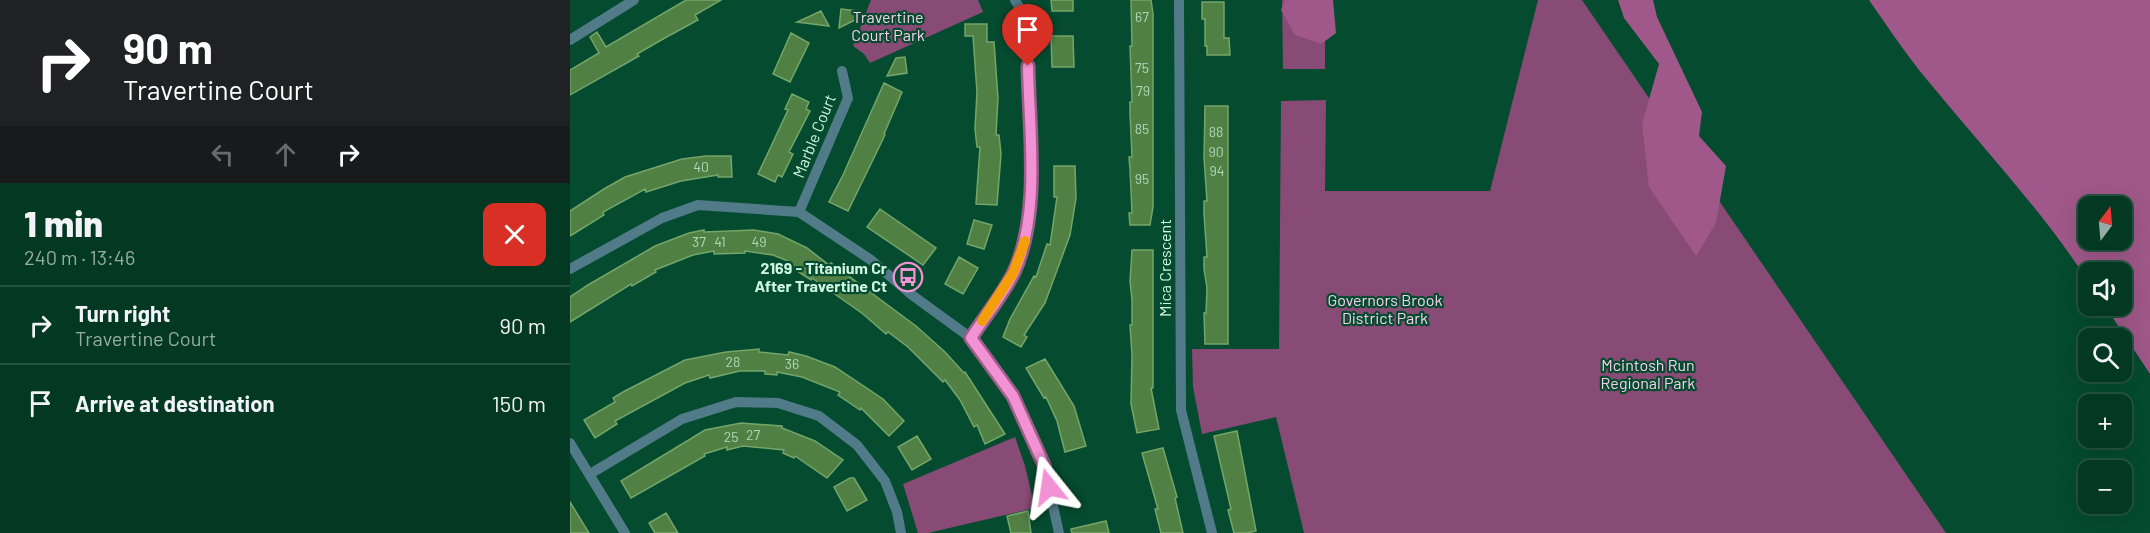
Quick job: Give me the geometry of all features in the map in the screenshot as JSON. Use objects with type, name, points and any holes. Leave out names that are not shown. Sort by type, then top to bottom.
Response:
[{"type":"street","points":[[570,40],[634,0]]},
{"type":"street","points":[[971,338],[1013,273],[1025,241],[1031,201],[1027,21],[1015,0]]},
{"type":"street","name":"Mica Crescent","points":[[1179,0],[1181,411],[1212,533]]},
{"type":"street","name":"Marble Court","points":[[799,212],[848,98],[842,71]]},
{"type":"street","points":[[570,269],[662,218],[698,205],[799,212],[871,260],[912,295],[971,338],[1013,396],[1028,427],[1044,465],[1059,533]]},
{"type":"street","points":[[590,474],[682,419],[736,402],[778,404],[819,417],[857,445],[885,481],[902,533]]},
{"type":"street","points":[[570,442],[625,533]]},
{"type":"green space","name":"Travertine Court Park","points":[[871,0],[978,0],[983,12],[870,63],[864,54],[853,46]]},
{"type":"green space","points":[[1282,0],[1325,0],[1325,69],[1283,69]]},
{"type":"green space","name":"Mcintosh Run Regional Park","points":[[1538,0],[1582,0],[1946,533],[1304,533],[1276,417],[1202,434],[1193,387],[1192,349],[1279,349],[1281,101],[1326,100],[1325,191],[1490,191]]},
{"type":"green space","points":[[1015,437],[1035,508],[928,533],[918,533],[903,484]]},
{"type":"shaded area","points":[[1285,0],[1333,0],[1336,33],[1321,44],[1295,35],[1281,10]]},
{"type":"shaded area","points":[[1618,0],[1653,0],[1657,17],[1702,112],[1699,136],[1726,166],[1716,223],[1696,256],[1649,187],[1642,124],[1659,64],[1624,18]]},
{"type":"shaded area","points":[[1869,0],[2150,0],[2150,374],[2132,347],[2132,328],[2120,328],[2112,316],[2132,316],[2132,262],[2078,262],[2078,266],[2031,203],[1905,52]]},
{"type":"building","points":[[686,0],[721,0],[695,15],[698,20],[570,95],[570,70],[599,53],[590,37],[597,32],[606,47]]},
{"type":"building","points":[[1051,0],[1073,0],[1073,11],[1052,11]]},
{"type":"building","points":[[1131,0],[1151,0],[1153,14],[1153,207],[1150,225],[1130,225],[1129,213],[1132,213],[1129,157],[1132,157]]},
{"type":"building","points":[[1202,2],[1224,2],[1224,38],[1229,38],[1230,55],[1207,55]]},
{"type":"building","points":[[841,9],[858,11],[857,19],[839,28]]},
{"type":"building","points":[[821,11],[829,26],[797,22]]},
{"type":"building","points":[[965,24],[987,24],[987,42],[994,42],[998,98],[996,135],[999,135],[1001,154],[997,205],[976,204],[980,147],[977,147],[975,129],[977,92],[973,36],[965,36]]},
{"type":"building","points":[[791,33],[809,43],[790,82],[773,74]]},
{"type":"building","points":[[1051,36],[1073,36],[1074,67],[1052,67]]},
{"type":"building","points":[[905,57],[907,73],[887,76],[896,58]]},
{"type":"building","points":[[884,83],[902,92],[885,135],[848,211],[829,202]]},
{"type":"building","points":[[792,94],[809,102],[806,109],[810,111],[789,152],[793,154],[782,177],[778,175],[775,182],[758,174],[788,110],[785,109]]},
{"type":"building","points":[[1205,106],[1228,106],[1228,344],[1205,344],[1204,313],[1206,313],[1207,288],[1204,257],[1207,257],[1204,201],[1207,201],[1204,158]]},
{"type":"building","points":[[731,156],[732,177],[718,177],[718,175],[681,181],[646,192],[645,189],[603,212],[604,215],[570,236],[570,211],[604,189],[625,177],[682,159]]},
{"type":"building","points":[[1054,166],[1075,166],[1076,198],[1070,235],[1045,303],[1024,335],[1027,337],[1021,347],[1003,337],[1010,319],[1034,276],[1036,277],[1047,244],[1050,245],[1057,197],[1054,197]]},
{"type":"building","points":[[880,209],[936,248],[923,265],[867,227]]},
{"type":"building","points":[[974,220],[992,225],[984,249],[967,244]]},
{"type":"building","points":[[704,230],[704,232],[754,230],[778,234],[807,248],[829,265],[831,263],[916,326],[945,352],[965,372],[1005,434],[985,444],[977,425],[974,427],[960,400],[945,380],[943,382],[908,347],[888,332],[886,334],[863,314],[812,278],[811,280],[786,264],[788,261],[773,255],[745,251],[745,253],[714,254],[714,251],[693,255],[655,270],[656,272],[632,286],[631,284],[570,322],[570,297],[655,246],[689,233]]},
{"type":"building","points":[[1132,250],[1153,250],[1153,388],[1151,388],[1159,429],[1137,433],[1131,404]]},
{"type":"building","points":[[959,257],[978,268],[963,294],[945,284]]},
{"type":"building","points":[[759,349],[759,352],[788,355],[789,352],[806,356],[835,367],[883,399],[904,421],[889,436],[861,408],[860,410],[838,395],[840,392],[802,377],[777,372],[777,375],[765,374],[765,371],[740,371],[710,378],[709,375],[685,383],[615,421],[617,424],[595,438],[584,420],[615,402],[613,398],[623,392],[685,360],[726,352]]},
{"type":"building","points":[[1045,359],[1074,406],[1086,446],[1065,452],[1057,421],[1046,397],[1044,398],[1026,368]]},
{"type":"building","points":[[741,423],[782,426],[782,428],[815,441],[843,460],[827,478],[795,456],[794,458],[783,453],[784,450],[743,446],[727,450],[727,447],[704,454],[705,456],[631,498],[621,481],[705,430]]},
{"type":"building","points":[[1237,431],[1256,531],[1247,533],[1234,533],[1228,510],[1231,509],[1214,436]]},
{"type":"building","points":[[917,436],[931,459],[912,470],[898,447]]},
{"type":"building","points":[[1163,448],[1177,497],[1175,498],[1183,533],[1161,533],[1155,509],[1158,509],[1142,453]]},
{"type":"building","points":[[854,478],[867,500],[847,511],[834,487]]},
{"type":"building","points":[[570,502],[589,533],[570,533]]},
{"type":"building","points":[[1028,511],[1031,533],[1011,533],[1007,516]]},
{"type":"building","points":[[666,513],[678,533],[655,533],[649,523]]},
{"type":"building","points":[[1106,521],[1109,533],[1072,533],[1071,529]]},
{"type":"slow traffic","points":[[982,321],[1013,273],[1025,241]]},
{"type":"place","name":"2169 - Titanium Cr After Travertine Ct","points":[[908,277]]},
{"type":"route","points":[[1028,66],[1031,201],[1025,241],[1013,273],[971,338],[1013,396],[1044,465],[1049,487]]},
{"type":"park label","name":"Governors Brook District Park","points":[[1385,309]]}]
